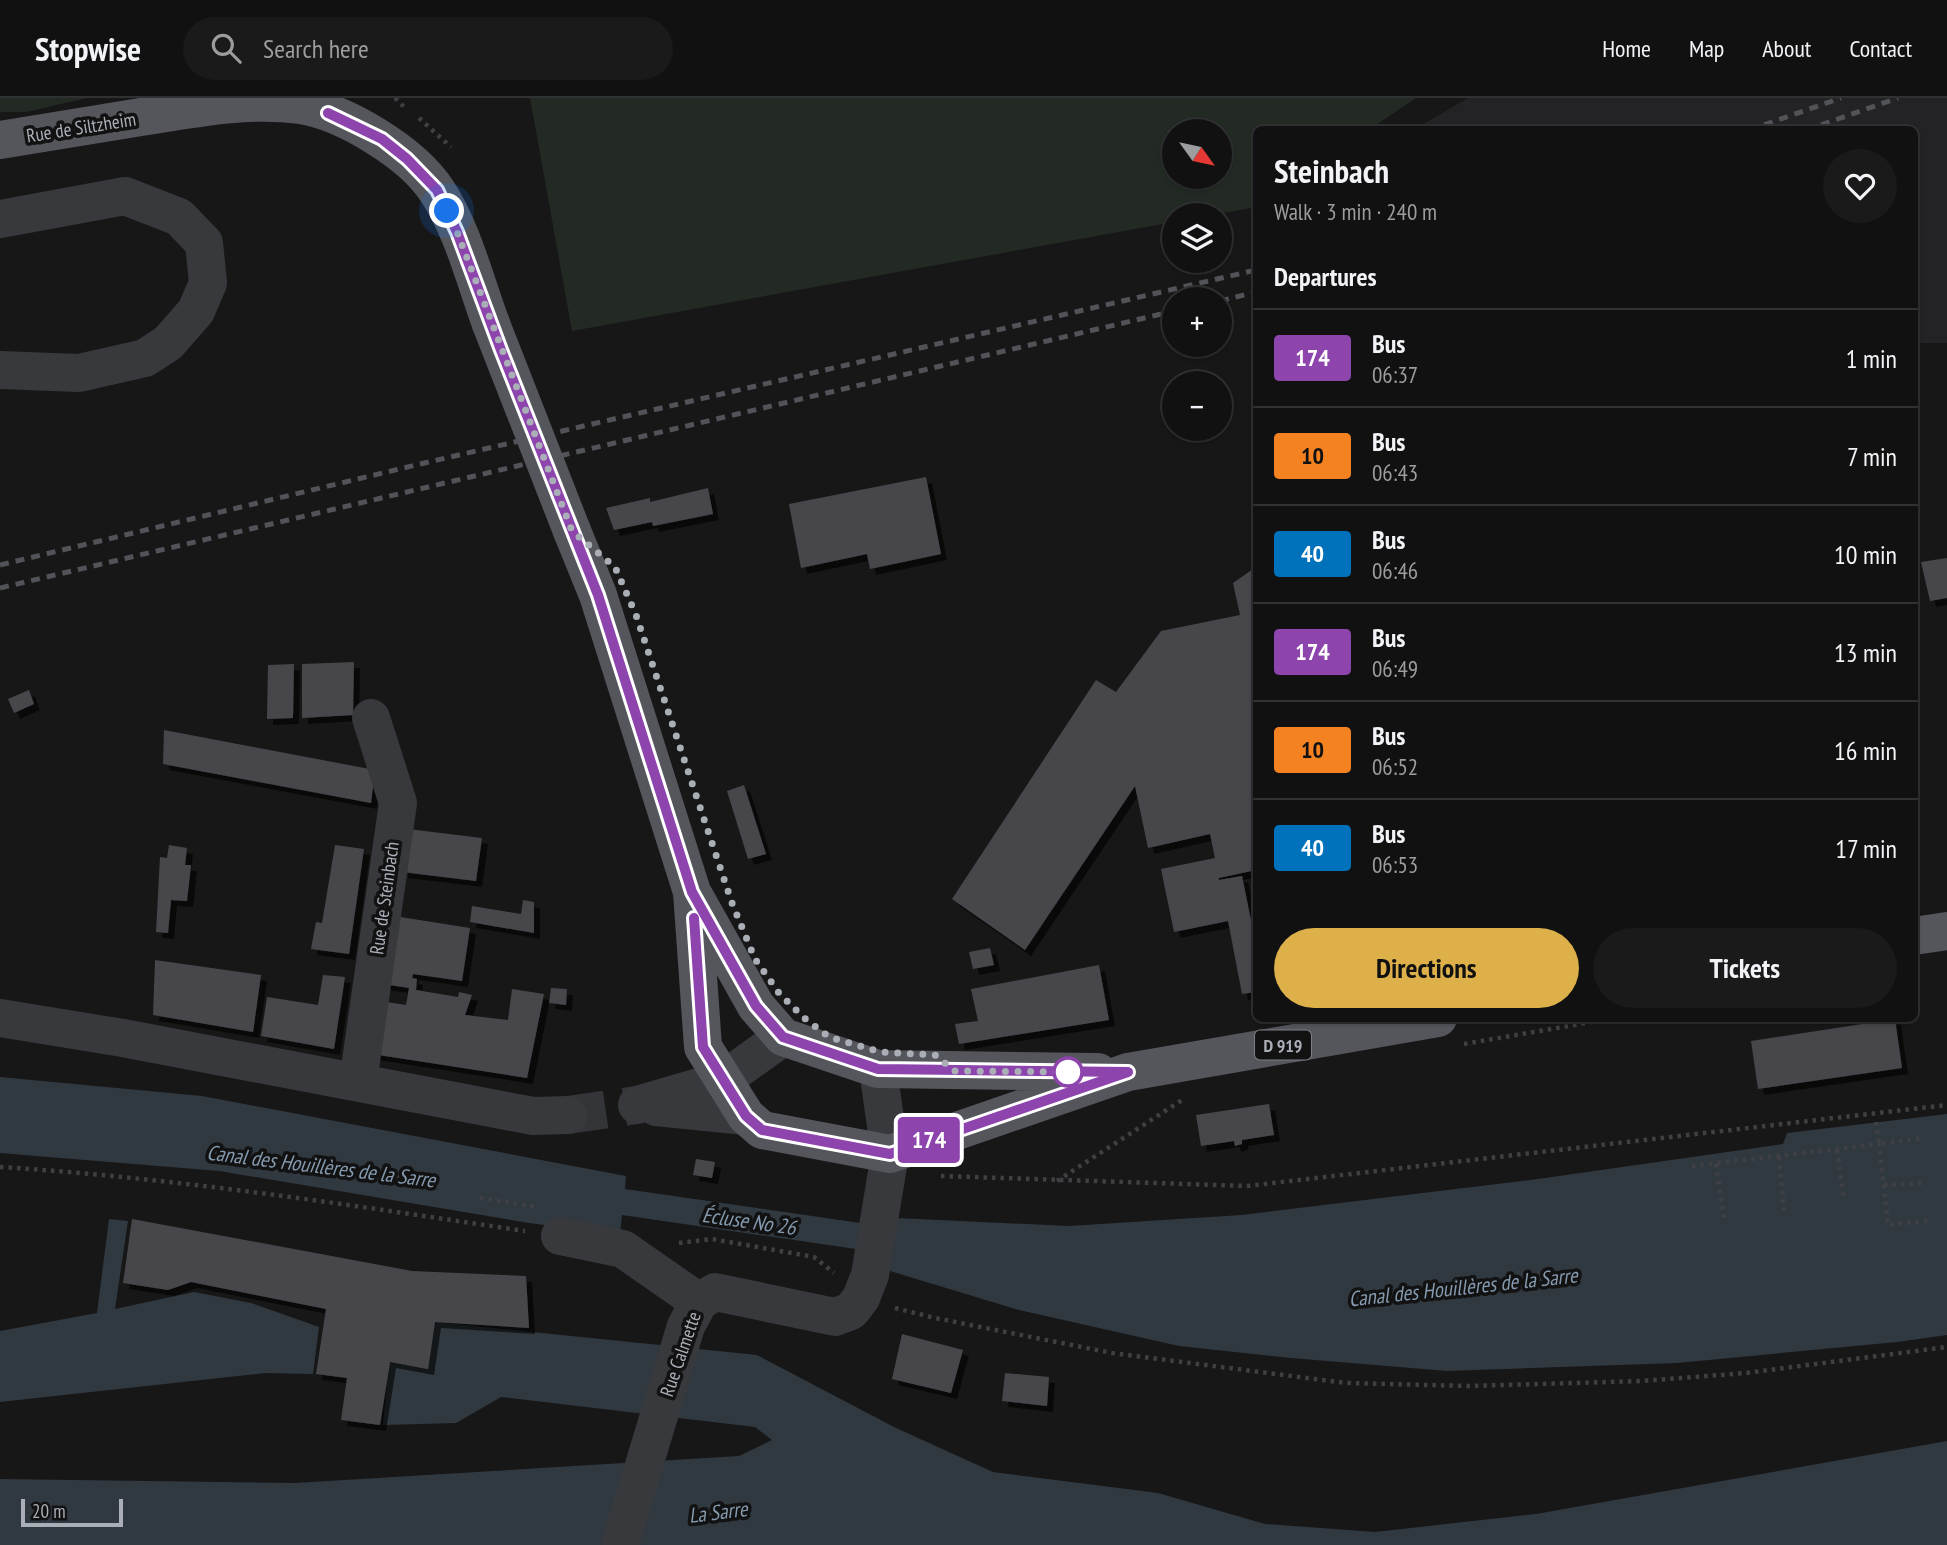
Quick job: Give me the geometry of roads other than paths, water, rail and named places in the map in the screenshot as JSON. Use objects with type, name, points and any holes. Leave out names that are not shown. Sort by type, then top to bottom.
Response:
[{"type":"main road","name":"Rue de Siltzheim","points":[[0,140],[223,106],[263,102],[302,106],[329,105],[382,139],[407,159],[437,190],[457,232],[598,595],[692,892]]},
{"type":"main road","points":[[692,892],[756,1006],[783,1037],[878,1069]]},
{"type":"main road","points":[[692,892],[703,1047],[746,1116],[762,1130],[886,1178],[1128,1072]]},
{"type":"main road","points":[[1918,935],[1947,931]]},
{"type":"main road","name":"D 919","points":[[878,1069],[1128,1072],[1414,1022]]},
{"type":"street","points":[[0,219],[125,196],[179,217],[204,243],[208,283],[196,311],[169,343],[145,358],[79,373],[0,370]]},
{"type":"street","name":"Rue de Steinbach","points":[[358,1082],[398,803],[370,718]]},
{"type":"street","points":[[0,1018],[122,1038],[533,1116],[568,1115]]},
{"type":"street","points":[[746,1116],[637,1105],[723,1080],[783,1037]]},
{"type":"street","points":[[878,1069],[886,1178]]},
{"type":"street","name":"Rue Calmette","points":[[620,1545],[692,1314],[715,1292],[835,1317],[851,1311],[866,1287],[886,1178]]},
{"type":"street","points":[[560,1236],[623,1249],[692,1314]]},
{"type":"water","points":[[0,1077],[202,1096],[626,1176],[625,1189],[895,1228],[896,1218],[1069,1226],[1242,1215],[1538,1179],[1783,1144],[1787,1133],[1947,1114],[1947,1335],[1677,1363],[1447,1371],[1179,1346],[1019,1310],[890,1271],[890,1254],[622,1215],[620,1235],[529,1223],[219,1171],[0,1153]]},
{"type":"water","points":[[109,1219],[128,1221],[115,1309],[194,1292],[251,1303],[319,1327],[313,1374],[266,1373],[0,1402],[0,1331],[97,1313]]},
{"type":"water","name":"La Sarre","points":[[435,1322],[757,1355],[896,1428],[993,1472],[1158,1493],[1265,1524],[1375,1532],[1536,1514],[1947,1441],[1947,1545],[0,1545],[0,1479],[295,1483],[739,1456],[772,1440],[755,1427],[501,1397],[456,1423],[383,1425],[389,1363],[428,1368]]},
{"type":"tunnel","points":[[568,1115],[637,1105]]},
{"type":"railway","points":[[1760,126],[1841,98]]},
{"type":"railway","points":[[1818,126],[1898,98]]},
{"type":"railway","points":[[0,565],[420,464],[1253,271]]},
{"type":"railway","points":[[1232,298],[1253,293]]},
{"type":"railway","points":[[0,588],[1162,314]]},
{"type":"water label","name":"Canal des Houillères de la Sarre","points":[[321,1166]]},
{"type":"water label","name":"Écluse No 26","points":[[749,1221]]},
{"type":"water label","name":"Canal des Houillères de la Sarre","points":[[1463,1287]]}]
